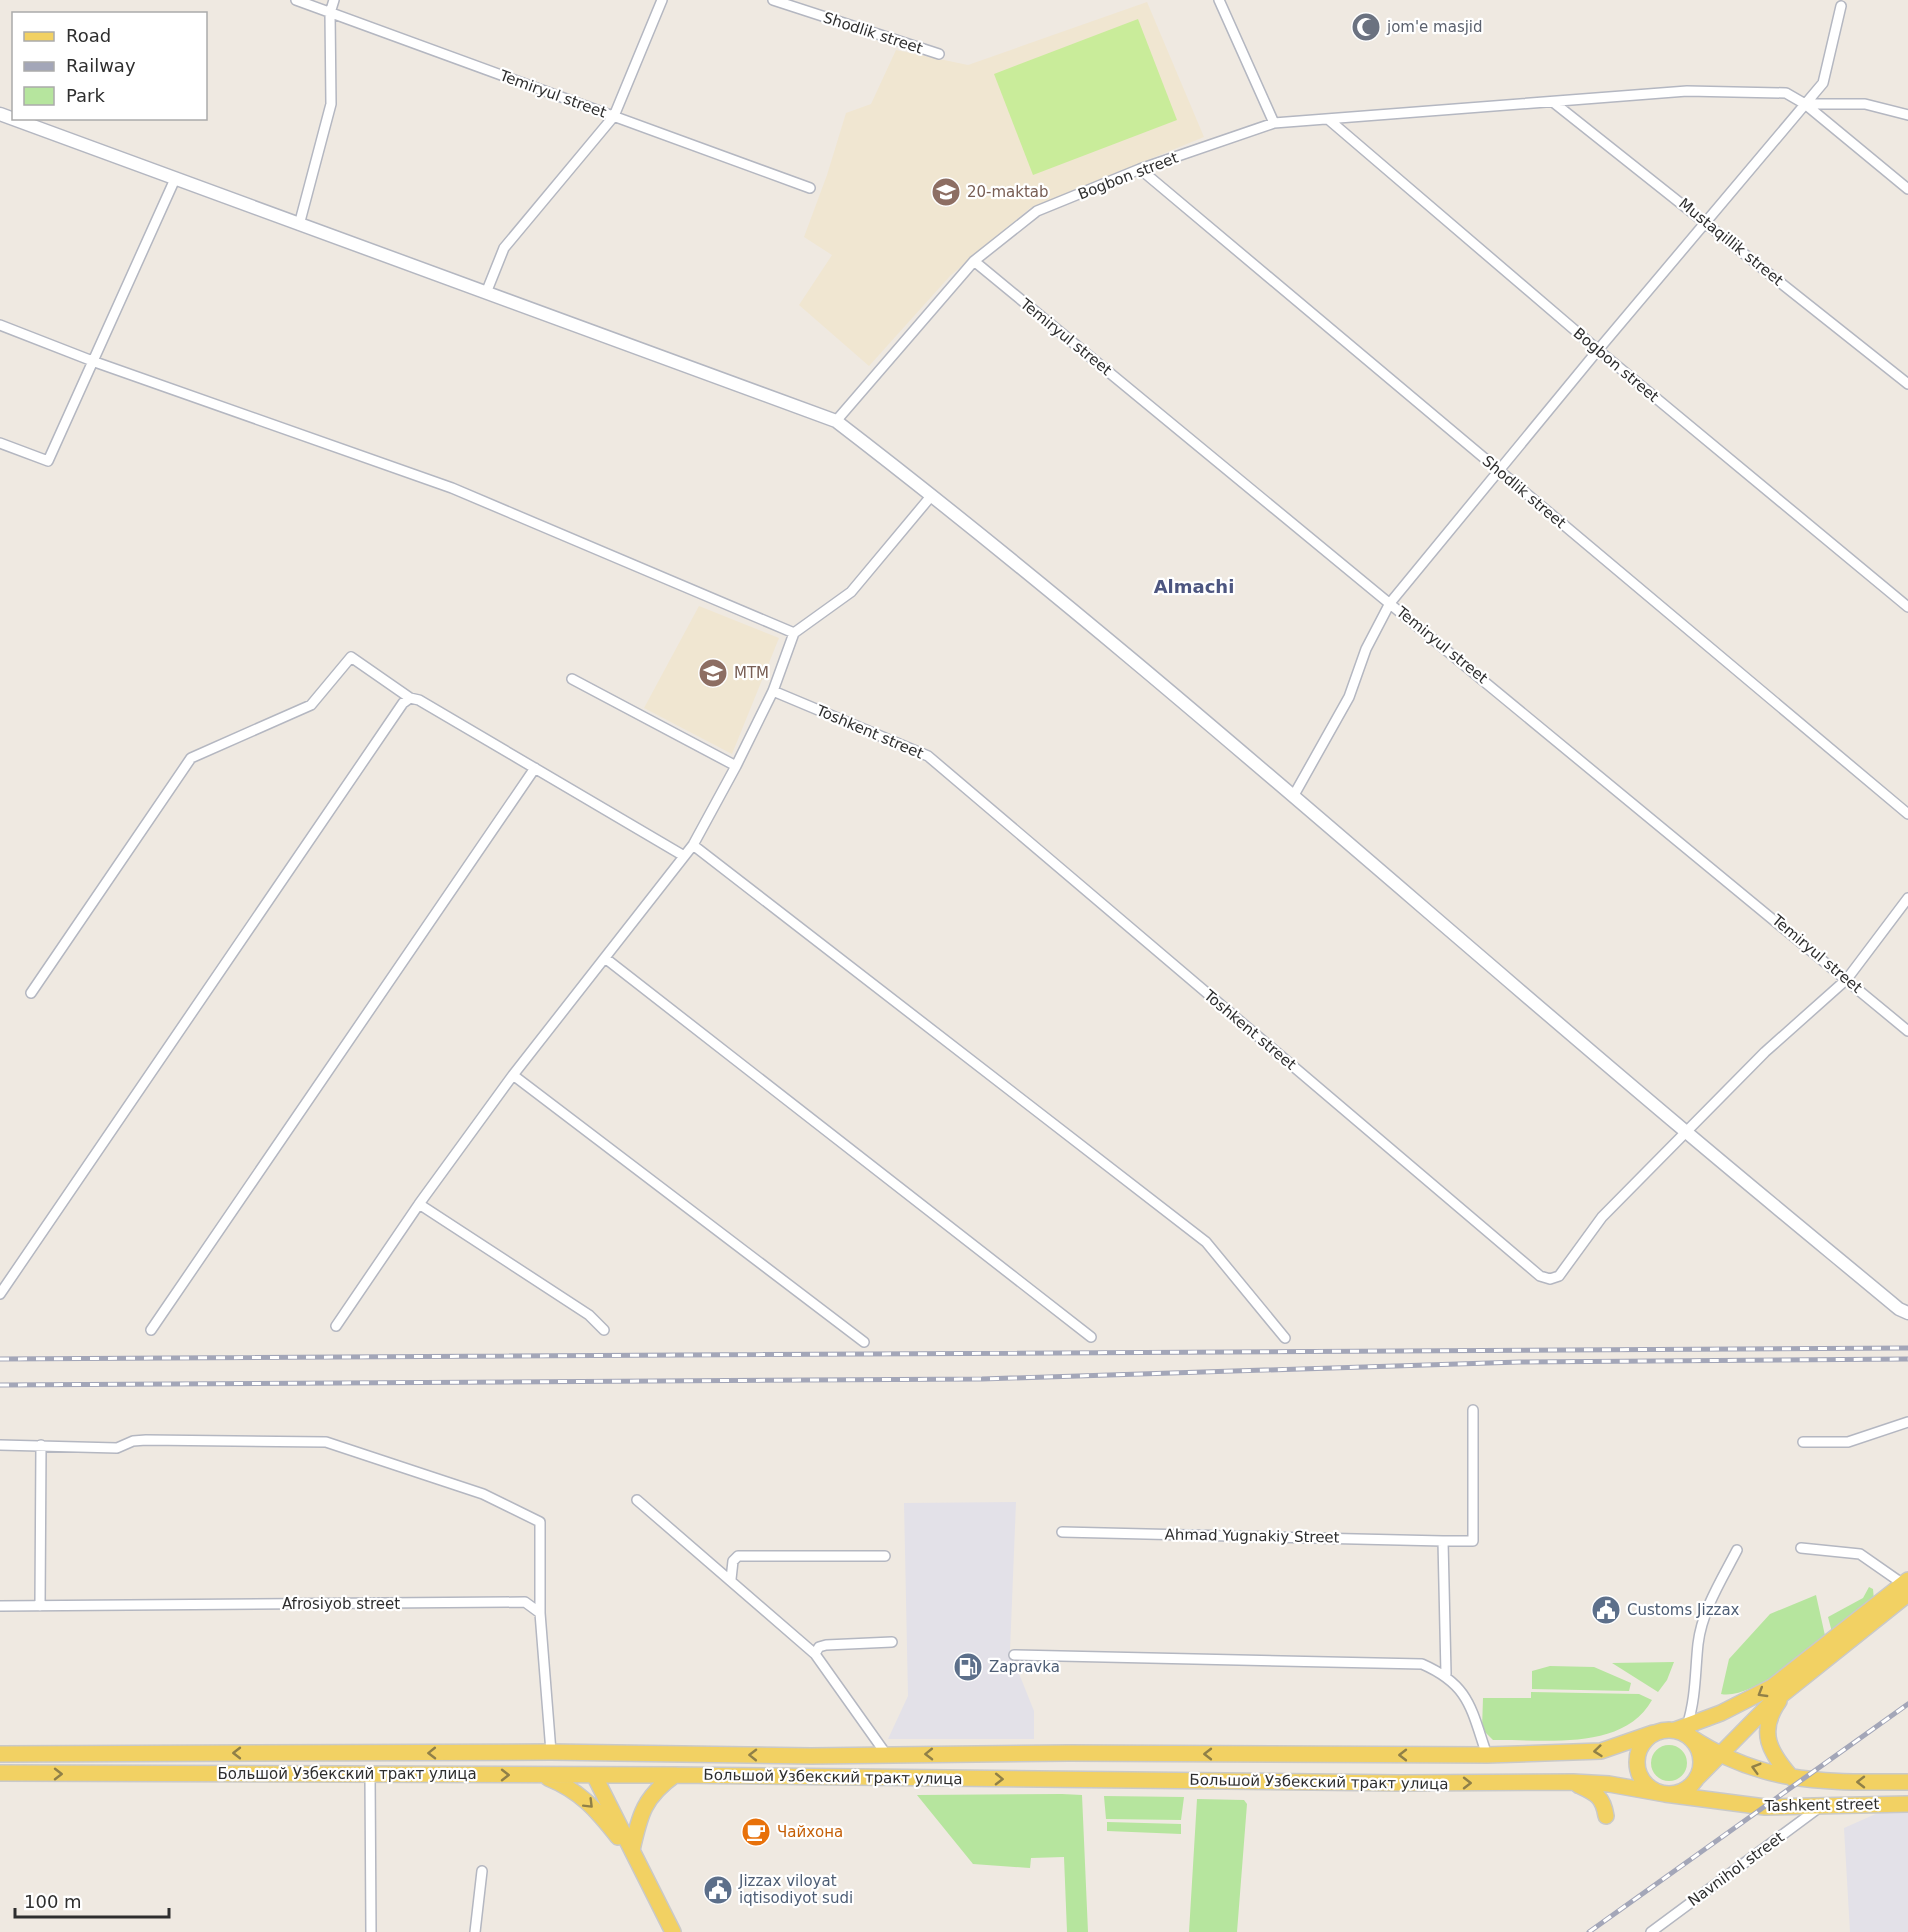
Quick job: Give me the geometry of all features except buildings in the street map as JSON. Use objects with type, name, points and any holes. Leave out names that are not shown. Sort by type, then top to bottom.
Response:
[{"type":"main road","points":[[1907,1587],[1785,1692],[1681,1792],[1665,1794],[1648,1787],[1637,1769],[1639,1749],[1653,1734],[1684,1731],[1772,1687],[1907,1587]]},
{"type":"main road","points":[[1785,1692],[1769,1720],[1768,1740],[1773,1756],[1792,1778]]},
{"type":"main road","points":[[1684,1731],[1695,1743],[1702,1760],[1698,1777]]},
{"type":"main road","name":"Tashkent street","points":[[1684,1731],[1718,1755],[1792,1778],[1813,1782],[1908,1782]]},
{"type":"main road","name":"Большой Узбекский тракт улица","points":[[0,1754],[551,1752],[1487,1755],[1601,1751],[1653,1734]]},
{"type":"main road","name":"Большой Узбекский тракт улица","points":[[0,1773],[675,1775],[1399,1783],[1573,1782],[1609,1784],[1665,1794]]},
{"type":"main road","points":[[539,1775],[570,1787],[587,1801],[634,1856]]},
{"type":"main road","points":[[594,1775],[673,1932]]},
{"type":"main road","points":[[634,1856],[639,1819],[647,1800],[657,1788],[675,1775]]},
{"type":"main road","points":[[1573,1782],[1598,1794],[1604,1804],[1606,1816]]},
{"type":"main road","name":"Tashkent street","points":[[1665,1794],[1765,1807],[1908,1804]]},
{"type":"street","name":"Temiryul street","points":[[296,0],[810,188]]},
{"type":"street","points":[[299,225],[331,104],[330,13],[334,0]]},
{"type":"street","points":[[486,293],[504,248],[614,116],[662,0]]},
{"type":"street","name":"Shodlik street","points":[[773,0],[939,54]]},
{"type":"street","points":[[1219,0],[1274,123]]},
{"type":"street","points":[[1294,795],[1349,697],[1366,650],[1390,603],[1498,470],[1823,83],[1841,6]]},
{"type":"street","name":"Bogbon street","points":[[836,421],[974,261],[1037,211],[1140,170],[1274,123],[1687,91],[1786,93],[1805,104]]},
{"type":"street","name":"Mustaqillik street","points":[[1553,102],[1908,384]]},
{"type":"street","points":[[1805,104],[1865,104],[1908,115]]},
{"type":"street","points":[[1805,104],[1908,189]]},
{"type":"street","name":"Bogbon street","points":[[1328,119],[1598,350],[1908,607]]},
{"type":"street","points":[[16,120],[836,421],[932,495],[1294,795],[1684,1131],[1899,1309],[1908,1313]]},
{"type":"street","name":"Shodlik street","points":[[1140,170],[1908,814]]},
{"type":"street","points":[[0,443],[48,461],[95,362],[175,179]]},
{"type":"street","name":"Temiryul street","points":[[974,261],[1908,1031]]},
{"type":"street","points":[[0,325],[95,362],[452,488],[794,633]]},
{"type":"street","points":[[336,1326],[419,1204],[513,1075],[693,845],[773,691],[794,633],[851,592],[932,495]]},
{"type":"street","points":[[32,993],[191,758],[311,705],[351,657],[410,698],[419,700],[684,856]]},
{"type":"street","points":[[572,679],[736,766]]},
{"type":"street","name":"Toshkent street","points":[[773,691],[928,756],[1540,1276],[1550,1279],[1559,1276],[1602,1217],[1684,1131]]},
{"type":"street","points":[[0,1294],[397,713],[410,698]]},
{"type":"street","points":[[151,1330],[535,768]]},
{"type":"street","points":[[693,845],[1206,1242],[1285,1338]]},
{"type":"street","points":[[1684,1131],[1765,1052],[1847,979],[1908,898]]},
{"type":"street","points":[[604,958],[1091,1337]]},
{"type":"street","points":[[513,1075],[864,1342]]},
{"type":"street","points":[[419,1204],[589,1315],[604,1330]]},
{"type":"street","name":"Ahmad Yugnakiy Street","points":[[1062,1532],[1473,1541],[1473,1410]]},
{"type":"street","points":[[1803,1442],[1848,1442],[1908,1422]]},
{"type":"street","points":[[0,1445],[117,1448],[133,1441],[146,1440],[326,1442],[483,1494],[540,1522],[540,1613],[551,1752]]},
{"type":"street","points":[[40,1606],[41,1445]]},
{"type":"street","points":[[637,1500],[815,1654],[886,1754]]},
{"type":"street","points":[[1443,1541],[1446,1674]]},
{"type":"street","points":[[1801,1548],[1860,1554],[1907,1587]]},
{"type":"street","points":[[1684,1731],[1695,1704],[1698,1642],[1709,1605],[1737,1550]]},
{"type":"street","points":[[731,1579],[733,1562],[738,1556],[885,1556]]},
{"type":"street","name":"Afrosiyob street","points":[[0,1606],[525,1602],[540,1613]]},
{"type":"street","points":[[815,1654],[819,1647],[826,1645],[892,1642]]},
{"type":"street","points":[[1014,1655],[1422,1664],[1446,1674],[1467,1697],[1487,1755]]},
{"type":"street","points":[[370,1775],[371,1932]]},
{"type":"street","name":"Navnihol street","points":[[1651,1932],[1821,1806]]},
{"type":"street","points":[[476,1932],[482,1871]]},
{"type":"shaded area","name":"20-maktab","points":[[1147,2],[1204,137],[1030,208],[950,276],[869,366],[799,305],[832,255],[804,237],[827,175],[846,113],[871,104],[896,50],[968,65]]},
{"type":"shaded area","name":"MTM","points":[[699,606],[779,638],[732,754],[644,708]]},
{"type":"shaded area","points":[[1016,1502],[1010,1651],[1034,1711],[1034,1739],[888,1739],[908,1696],[904,1503]]},
{"type":"shaded area","points":[[1880,1812],[1908,1812],[1908,1932],[1850,1932],[1844,1828]]},
{"type":"green space","points":[[1138,19],[1177,120],[1033,175],[994,74]]},
{"type":"green space","points":[[1869,1587],[1873,1589],[1874,1600],[1833,1636],[1828,1617],[1863,1598]]},
{"type":"green space","points":[[1816,1595],[1826,1640],[1760,1684],[1733,1694],[1721,1694],[1729,1659],[1770,1614]]},
{"type":"green space","points":[[1674,1662],[1667,1680],[1658,1692],[1612,1663]]},
{"type":"green space","points":[[1550,1666],[1594,1667],[1631,1683],[1629,1691],[1532,1689],[1532,1671]]},
{"type":"green space","points":[[1531,1692],[1639,1694],[1652,1700],[1639,1717],[1622,1728],[1580,1739],[1493,1740],[1482,1729],[1483,1698],[1531,1698]]},
{"type":"green space","points":[[1669,1745],[1682,1750],[1687,1763],[1682,1776],[1669,1781],[1656,1776],[1651,1763],[1656,1750]]},
{"type":"green space","points":[[917,1795],[1082,1795],[1088,1932],[1067,1932],[1064,1857],[1031,1858],[1030,1868],[973,1864]]},
{"type":"green space","points":[[1104,1796],[1184,1797],[1181,1820],[1106,1819]]},
{"type":"green space","points":[[1197,1799],[1244,1800],[1247,1804],[1237,1932],[1189,1932]]},
{"type":"green space","points":[[1107,1822],[1181,1824],[1181,1834],[1107,1831]]},
{"type":"railway","points":[[0,1359],[1908,1348]]},
{"type":"railway","points":[[0,1385],[982,1379],[1520,1362],[1908,1359]]},
{"type":"railway","points":[[1589,1932],[1908,1704]]},
{"type":"place","name":"jom'e masjid","points":[[1366,27]]},
{"type":"place","name":"20-maktab","points":[[946,192]]},
{"type":"place","name":"MTM","points":[[713,673]]},
{"type":"place","name":"Customs Jizzax","points":[[1606,1610]]},
{"type":"place","name":"Zapravka","points":[[968,1667]]},
{"type":"place","name":"Чайхона","points":[[756,1832]]},
{"type":"place","name":"Jizzax viloyat iqtisodiyot sudi","points":[[718,1890]]},
{"type":"district","name":"Almachi","points":[[1194,586]]}]
